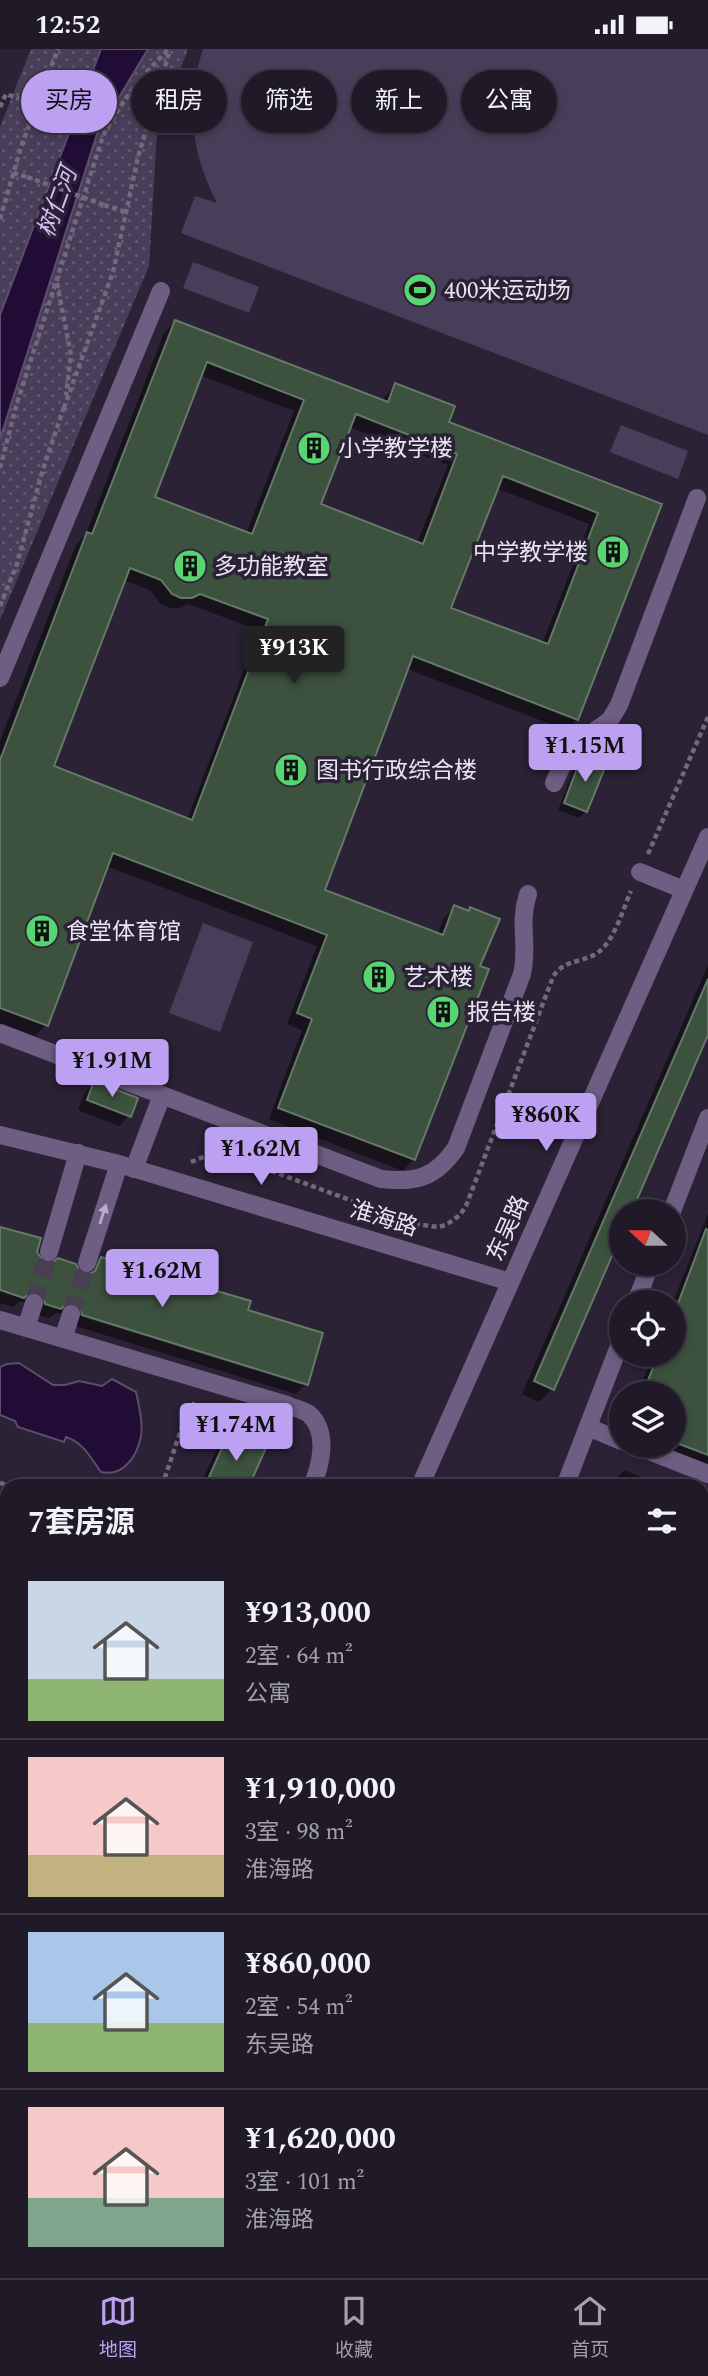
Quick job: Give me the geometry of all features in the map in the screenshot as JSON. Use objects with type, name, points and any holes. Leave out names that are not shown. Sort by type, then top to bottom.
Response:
[{"type":"street","points":[[0,678],[160,291]]},
{"type":"street","points":[[554,783],[567,755],[575,745],[610,720],[619,705],[697,498]]},
{"type":"street","name":"东吴路","points":[[423,1479],[706,845]]},
{"type":"street","points":[[640,872],[684,890]]},
{"type":"street","points":[[0,1033],[381,1179],[406,1181],[430,1174],[449,1159],[456,1148],[526,961],[522,910],[528,894]]},
{"type":"street","points":[[87,1263],[126,1166],[162,1095]]},
{"type":"street","points":[[679,1199],[701,1158],[708,1118]]},
{"type":"street","name":"淮海路","points":[[0,1135],[126,1166],[510,1282]]},
{"type":"street","points":[[49,1252],[78,1153]]},
{"type":"street","points":[[26,1328],[34,1303]]},
{"type":"street","points":[[63,1339],[71,1314]]},
{"type":"street","points":[[0,1320],[287,1405],[309,1415],[320,1434],[322,1456],[314,1479]]},
{"type":"street","points":[[568,1479],[611,1367]]},
{"type":"street","points":[[588,1427],[609,1435]]},
{"type":"street","points":[[667,1458],[708,1474]]},
{"type":"path","points":[[50,70],[58,49]]},
{"type":"path","points":[[0,606],[16,564],[43,469],[110,282],[138,157],[169,49]]},
{"type":"path","points":[[0,468],[17,404],[103,137],[122,101],[142,75],[169,49]]},
{"type":"path","points":[[0,107],[6,94],[21,99]]},
{"type":"path","points":[[0,219],[27,133]]},
{"type":"path","points":[[13,173],[126,212]]},
{"type":"path","points":[[56,281],[71,355],[64,408]]},
{"type":"path","points":[[164,1479],[182,1427],[205,1381]]},
{"type":"shaded area","points":[[31,49],[188,49],[180,70],[131,70],[131,133],[157,133],[149,266],[0,620],[0,127],[21,74],[21,133],[117,133],[117,70],[23,70]]},
{"type":"shaded area","points":[[203,49],[708,49],[708,435],[181,233],[195,196],[217,203],[201,166],[195,133],[227,133],[227,70],[197,69]]},
{"type":"shaded area","points":[[193,262],[259,287],[249,313],[183,288]]},
{"type":"shaded area","points":[[621,425],[688,451],[678,479],[610,452]]},
{"type":"shaded area","points":[[203,923],[253,942],[220,1032],[169,1013]]},
{"type":"water","points":[[101,49],[148,49],[135,70],[131,70],[131,77],[117,101],[117,70],[93,70]]},
{"type":"water","name":"树仁河","points":[[69,133],[98,133],[0,439],[0,315]]},
{"type":"water","points":[[19,1363],[53,1385],[79,1381],[102,1386],[112,1379],[136,1392],[141,1436],[128,1464],[116,1471],[101,1472],[78,1443],[66,1437],[64,1442],[18,1427],[15,1421],[0,1415],[0,1367]]},
{"type":"building","points":[[175,320],[388,402],[395,383],[455,406],[449,422],[662,504],[578,720],[413,656],[325,890],[443,935],[454,905],[469,911],[470,907],[500,919],[480,966],[489,969],[415,1160],[278,1108],[312,1019],[297,1013],[327,935],[113,853],[48,1026],[0,1008],[0,760],[87,532],[92,534]],"holes":[[[207,362],[304,400],[252,534],[155,497]],[[356,414],[457,454],[423,544],[321,504]],[[503,476],[598,513],[548,644],[451,608]],[[130,568],[161,580],[172,594],[181,598],[192,598],[200,594],[268,619],[192,820],[54,766]]]},
{"type":"building","points":[[582,755],[606,765],[587,812],[564,803]]},
{"type":"building","points":[[708,979],[708,1035],[637,1199],[613,1199]]},
{"type":"building","points":[[94,1081],[138,1098],[131,1117],[87,1100]]},
{"type":"building","points":[[609,1208],[609,1263],[554,1390],[534,1381]]},
{"type":"building","points":[[0,1227],[41,1238],[37,1252],[45,1263],[52,1263],[58,1258],[76,1264],[79,1271],[89,1274],[95,1271],[101,1257],[251,1301],[248,1310],[323,1333],[308,1385],[82,1315],[80,1307],[74,1303],[68,1303],[61,1309],[45,1304],[43,1296],[37,1292],[31,1292],[24,1298],[0,1290]]},
{"type":"building","points":[[706,1229],[708,1455],[686,1447],[686,1381],[648,1381],[653,1367],[686,1367],[686,1290],[683,1290]]},
{"type":"building","points":[[229,1432],[266,1448],[252,1479],[208,1479]]},
{"type":"tunnel","points":[[34,1303],[49,1252]]},
{"type":"tunnel","points":[[71,1314],[87,1263]]},
{"type":"place","name":"400米运动场","points":[[420,290]]},
{"type":"place","name":"小学教学楼","points":[[314,448]]},
{"type":"place","name":"中学教学楼","points":[[613,552]]},
{"type":"place","name":"多功能教室","points":[[190,566]]},
{"type":"place","name":"图书行政综合楼","points":[[291,770]]},
{"type":"place","name":"食堂体育馆","points":[[42,931]]},
{"type":"place","name":"艺术楼","points":[[379,977]]},
{"type":"place","name":"报告楼","points":[[443,1012]]}]
